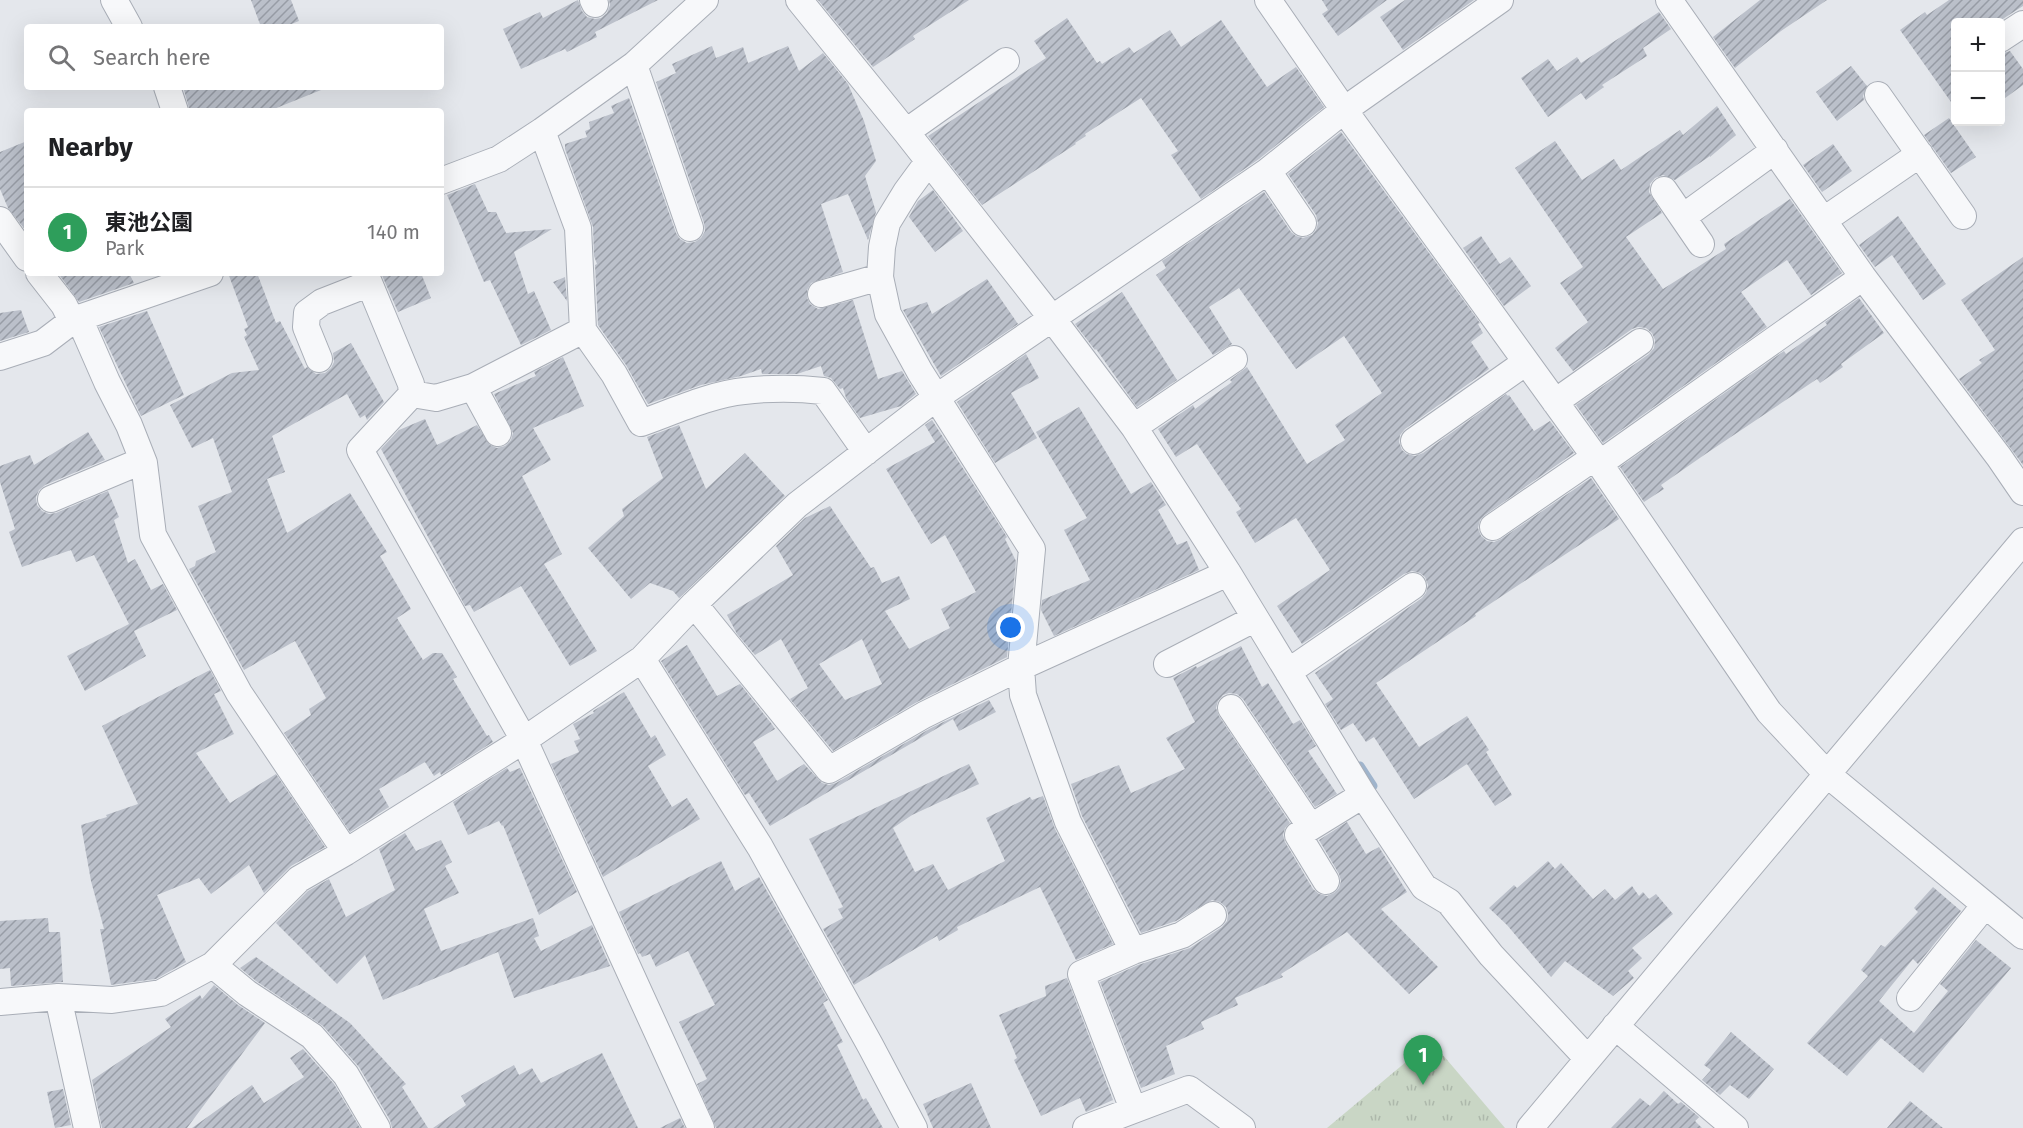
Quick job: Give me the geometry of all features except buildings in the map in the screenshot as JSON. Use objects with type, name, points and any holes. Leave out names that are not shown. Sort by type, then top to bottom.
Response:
[{"type":"street","points":[[114,0],[127,24]]},
{"type":"street","points":[[444,180],[499,159],[542,131],[634,65],[705,0]]},
{"type":"street","points":[[799,0],[911,128],[928,162],[1051,317],[1134,427],[1228,573],[1363,795],[1424,887],[1449,902],[1491,955],[1587,1058]]},
{"type":"street","points":[[1268,0],[1344,110],[1598,461],[1769,712],[1828,775],[2023,936]]},
{"type":"street","points":[[0,1002],[58,997],[112,1000],[161,993],[213,965],[299,879],[524,740],[642,658],[694,604],[797,505],[937,397],[1268,171],[1344,110],[1500,0]]},
{"type":"street","points":[[1669,0],[1863,277],[2023,492]]},
{"type":"street","points":[[2005,36],[2023,24]]},
{"type":"street","points":[[911,128],[1006,61]]},
{"type":"street","points":[[634,65],[690,228]]},
{"type":"street","points":[[168,90],[174,108]]},
{"type":"street","points":[[1878,94],[1963,216]]},
{"type":"street","points":[[542,131],[578,228],[583,330],[614,374],[641,423],[742,391],[808,389],[823,392],[866,452]]},
{"type":"street","points":[[1683,217],[1775,150]]},
{"type":"street","points":[[1824,220],[1920,154]]},
{"type":"street","points":[[928,162],[887,223],[882,247],[880,276],[888,314],[920,372],[1032,549],[1021,667],[1023,694],[1068,822],[1133,951]]},
{"type":"street","points":[[1268,171],[1303,223]]},
{"type":"street","points":[[1664,190],[1701,244]]},
{"type":"street","points":[[0,220],[24,254]]},
{"type":"street","points":[[41,276],[76,319],[129,425],[144,463],[153,535],[172,573],[239,693],[346,852]]},
{"type":"street","points":[[0,357],[43,343],[76,319],[201,276]]},
{"type":"street","points":[[821,294],[880,276]]},
{"type":"street","points":[[1492,527],[1598,461],[1863,277]]},
{"type":"street","points":[[319,359],[306,327],[307,313],[322,302],[366,278],[411,384],[412,394],[360,450],[524,740],[701,1128]]},
{"type":"street","points":[[412,394],[436,398],[473,387],[583,330]]},
{"type":"street","points":[[1555,402],[1640,342]]},
{"type":"street","points":[[1134,427],[1234,359]]},
{"type":"street","points":[[1414,441],[1526,362]]},
{"type":"street","points":[[473,387],[498,433]]},
{"type":"street","points":[[51,499],[132,465],[144,463]]},
{"type":"street","points":[[1530,1128],[2023,541]]},
{"type":"street","points":[[694,604],[829,770],[924,715],[1021,667],[1228,573]]},
{"type":"street","points":[[1288,672],[1413,586]]},
{"type":"street","points":[[1167,664],[1254,619]]},
{"type":"street","points":[[642,658],[760,847],[914,1128]]},
{"type":"street","points":[[1231,708],[1310,826]]},
{"type":"street","points":[[1326,881],[1298,835],[1363,795]]},
{"type":"street","points":[[1909,998],[1985,905]]},
{"type":"street","points":[[1133,1108],[1081,974],[1133,951],[1182,935],[1213,915]]},
{"type":"street","points":[[213,965],[247,993],[312,1036],[346,1075],[377,1128]]},
{"type":"street","points":[[58,997],[87,1128]]},
{"type":"street","points":[[1615,1026],[1735,1128]]},
{"type":"street","points":[[1086,1128],[1133,1108],[1189,1089],[1242,1128]]},
{"type":"green space","points":[[1431,1041],[1505,1128],[1327,1128]]},
{"type":"waterway","points":[[1360,766],[1373,786]]},
{"type":"place","name":"東池公園","points":[[1423,1085]]}]
